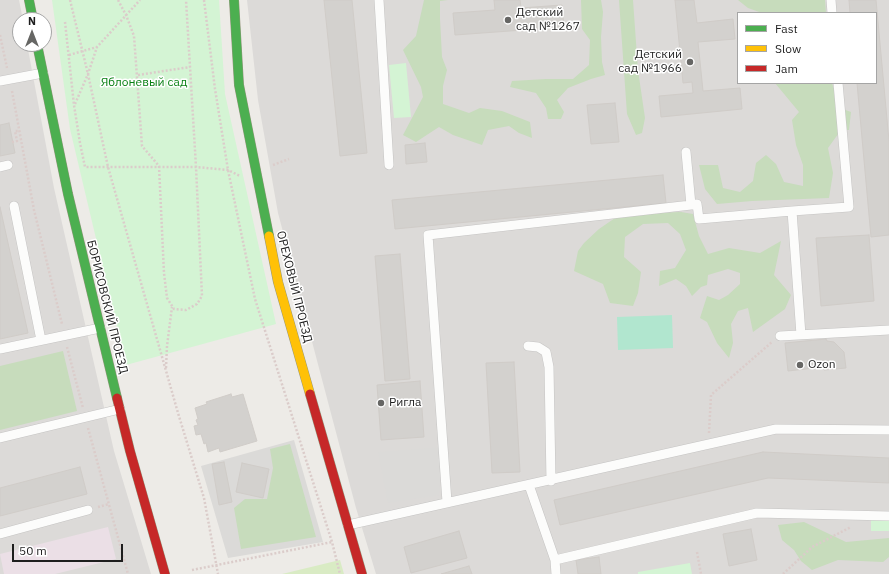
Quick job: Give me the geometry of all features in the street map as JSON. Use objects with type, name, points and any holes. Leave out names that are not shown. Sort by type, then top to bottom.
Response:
[{"type":"street","points":[[29,0],[31,12]]},
{"type":"street","name":"ОРЕХОВЫЙ ПРОЕЗД","points":[[234,0],[239,85],[278,282],[362,574]]},
{"type":"street","name":"БОРИСОВСКИЙ ПРОЕЗД","points":[[39,52],[62,169],[100,328],[120,409],[165,574]]},
{"type":"lane","points":[[379,0],[389,165]]},
{"type":"lane","points":[[831,0],[832,12]]},
{"type":"lane","points":[[5,80],[43,73]]},
{"type":"lane","points":[[447,502],[428,234],[697,204],[699,220],[849,207],[838,84]]},
{"type":"lane","points":[[686,152],[691,205]]},
{"type":"lane","points":[[14,206],[41,340]]},
{"type":"lane","points":[[792,211],[801,335]]},
{"type":"lane","points":[[0,349],[100,328]]},
{"type":"lane","points":[[780,336],[889,330]]},
{"type":"lane","points":[[528,346],[538,348],[546,352],[549,367],[551,481]]},
{"type":"lane","points":[[0,438],[120,409]]},
{"type":"lane","points":[[348,525],[447,502],[551,481],[776,429],[889,430]]},
{"type":"lane","points":[[530,485],[555,560],[556,574]]},
{"type":"lane","points":[[0,534],[88,510]]},
{"type":"lane","points":[[555,560],[757,513],[889,516]]},
{"type":"path","points":[[70,0],[83,51],[108,167],[204,498],[218,574]]},
{"type":"path","points":[[118,0],[134,36],[142,146],[159,166],[164,274],[168,298],[174,309],[186,310],[197,304],[202,296],[186,0]]},
{"type":"path","points":[[74,104],[88,74],[97,47],[140,0]]},
{"type":"path","points":[[65,22],[74,104],[85,167],[196,167],[228,170],[240,176]]},
{"type":"path","points":[[0,35],[5,80],[19,131],[34,210],[64,336],[128,574]]},
{"type":"path","points":[[69,55],[97,47]]},
{"type":"path","points":[[138,75],[190,67]]},
{"type":"path","points":[[12,142],[17,141],[15,131],[19,131]]},
{"type":"path","points":[[166,370],[167,346],[172,306]]},
{"type":"path","points":[[709,445],[710,395],[780,336]]},
{"type":"path","points":[[783,574],[812,547],[843,532],[868,516]]},
{"type":"path","points":[[192,570],[332,542]]},
{"type":"path","points":[[697,552],[701,574]]},
{"type":"shaded area","points":[[0,0],[19,0],[21,12],[12,12],[12,52],[28,52],[54,188],[114,451],[151,574],[0,574]]},
{"type":"shaded area","points":[[247,0],[889,0],[889,574],[376,574],[356,508],[278,213],[258,100]]},
{"type":"shaded area","points":[[294,440],[323,542],[228,558],[201,466]]},
{"type":"shaded area","points":[[443,447],[439,495],[388,503],[378,452]]},
{"type":"shaded area","points":[[108,527],[116,559],[55,574],[4,574],[0,554]]},
{"type":"green space","name":"Яблоневый сад","points":[[52,0],[219,0],[225,94],[276,324],[126,365],[70,129]]},
{"type":"green space","points":[[424,0],[448,0],[440,1],[442,57],[447,70],[443,86],[443,104],[469,113],[480,108],[502,111],[530,122],[532,138],[519,133],[509,126],[488,130],[482,145],[453,135],[439,127],[416,142],[403,135],[423,97],[421,87],[403,50],[416,36]]},
{"type":"green space","points":[[581,0],[601,0],[603,12],[601,37],[602,62],[605,75],[568,88],[557,100],[564,112],[561,119],[548,119],[546,108],[536,93],[510,87],[512,81],[573,79],[589,65],[590,40],[582,29]]},
{"type":"green space","points":[[619,0],[633,0],[638,70],[645,118],[642,133],[636,135],[627,114]]},
{"type":"green space","points":[[738,0],[825,0],[826,12],[759,12],[748,8]]},
{"type":"green space","points":[[406,63],[411,117],[394,118],[389,65]]},
{"type":"green space","points":[[776,84],[832,84],[840,108],[851,112],[849,130],[841,130],[828,148],[833,173],[829,198],[717,204],[705,189],[699,165],[718,165],[723,188],[740,192],[753,181],[756,163],[766,155],[776,164],[784,182],[803,186],[803,165],[796,145],[792,120],[799,112]]},
{"type":"green space","points":[[681,212],[693,214],[699,236],[708,254],[729,248],[760,253],[781,241],[774,275],[791,295],[785,309],[753,332],[748,308],[738,311],[731,324],[733,343],[729,358],[717,343],[707,322],[700,318],[707,296],[719,300],[728,295],[740,284],[740,273],[728,269],[708,275],[707,285],[701,287],[692,296],[686,286],[676,279],[659,286],[660,271],[675,268],[686,250],[680,234],[668,223],[643,224],[625,237],[624,257],[641,272],[638,293],[633,306],[610,303],[603,284],[574,271],[578,251],[584,243],[599,229],[615,218],[651,213]]},
{"type":"green space","points":[[672,315],[673,348],[618,350],[617,317]]},
{"type":"green space","points":[[63,351],[77,411],[0,430],[0,366]]},
{"type":"green space","points":[[290,444],[316,537],[241,549],[234,508],[245,499],[267,499],[273,468],[270,449]]},
{"type":"green space","points":[[871,519],[889,520],[889,531],[871,531]]},
{"type":"green space","points":[[804,522],[846,542],[889,538],[889,557],[883,562],[838,560],[812,570],[801,561],[794,550],[782,540],[778,525]]},
{"type":"green space","points":[[340,560],[344,574],[282,574]]},
{"type":"green space","points":[[690,563],[692,574],[638,574],[638,572]]},
{"type":"building","points":[[324,0],[352,0],[367,153],[340,156]]},
{"type":"building","name":"Детский сад №1267","points":[[494,0],[520,0],[521,8],[562,5],[564,27],[455,35],[453,13],[495,10]]},
{"type":"building","name":"Детский сад №1966","points":[[675,0],[694,0],[697,23],[733,19],[735,39],[698,42],[703,91],[740,88],[742,109],[661,117],[659,96],[693,93],[692,82],[683,83]]},
{"type":"building","points":[[849,0],[876,0],[889,141],[889,235],[871,237],[857,84],[877,84],[877,12],[850,12]]},
{"type":"building","points":[[615,103],[619,142],[591,144],[587,105]]},
{"type":"building","points":[[9,123],[15,153],[0,156],[0,125]]},
{"type":"building","points":[[425,143],[427,162],[406,164],[405,145]]},
{"type":"building","points":[[663,175],[666,203],[395,229],[392,200]]},
{"type":"building","points":[[0,207],[28,333],[0,339]]},
{"type":"building","points":[[869,235],[874,301],[821,306],[816,238]]},
{"type":"building","points":[[400,254],[410,379],[385,381],[375,256]]},
{"type":"building","points":[[826,339],[827,341],[834,342],[844,352],[846,368],[824,370],[823,367],[788,371],[785,343]]},
{"type":"building","points":[[514,362],[520,472],[492,473],[486,363]]},
{"type":"building","points":[[420,381],[424,437],[381,440],[377,385]]},
{"type":"building","points":[[231,394],[232,397],[243,394],[257,441],[220,452],[219,448],[208,452],[206,443],[204,444],[201,434],[196,435],[194,426],[198,425],[196,420],[198,419],[195,408],[207,404],[206,402]]},
{"type":"building","points":[[763,452],[889,458],[889,483],[768,478],[560,525],[554,500]]},
{"type":"building","points":[[224,462],[232,502],[219,505],[212,464]]},
{"type":"building","points":[[242,463],[269,469],[263,498],[236,492]]},
{"type":"building","points":[[80,467],[87,494],[0,516],[0,488]]},
{"type":"building","points":[[751,529],[757,560],[729,566],[723,534]]},
{"type":"building","points":[[459,531],[467,558],[411,573],[404,547]]},
{"type":"building","points":[[599,557],[601,574],[578,574],[576,560]]},
{"type":"building","points":[[469,566],[472,574],[441,574]]},
{"type":"traffic: fast","points":[[29,0],[31,12]]},
{"type":"traffic: fast","points":[[234,0],[239,85],[269,236]]},
{"type":"traffic: fast","points":[[39,52],[68,194],[117,398]]},
{"type":"traffic: slow","points":[[269,236],[278,282],[310,394]]},
{"type":"traffic: jam","points":[[310,394],[362,574]]},
{"type":"traffic: jam","points":[[117,398],[130,451],[165,574]]},
{"type":"place","name":"Детский сад №1267","points":[[508,20]]},
{"type":"place","name":"Детский сад №1966","points":[[690,62]]},
{"type":"place","name":"Ozon","points":[[800,365]]},
{"type":"place","name":"Ригла","points":[[381,403]]}]
